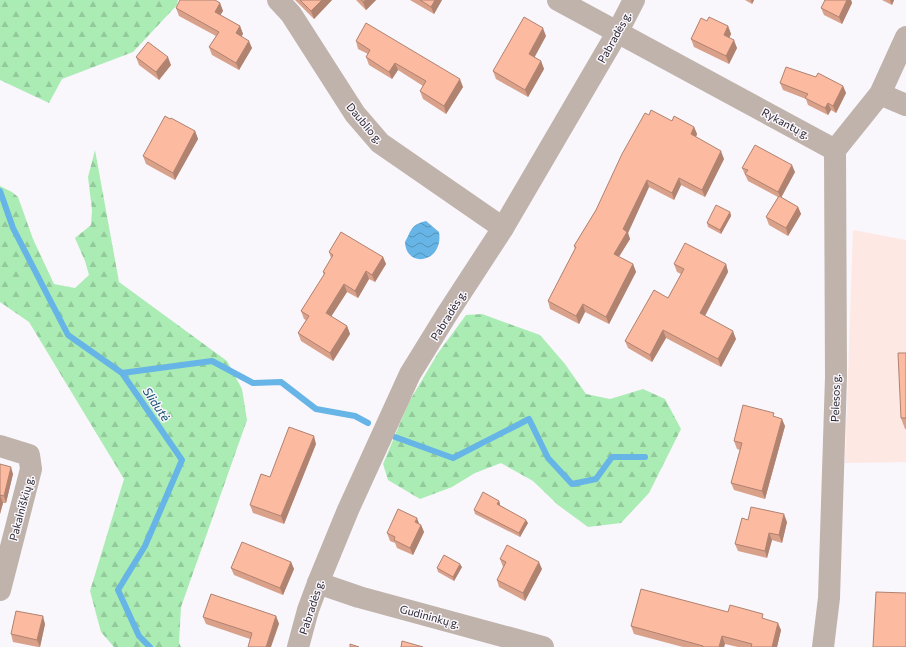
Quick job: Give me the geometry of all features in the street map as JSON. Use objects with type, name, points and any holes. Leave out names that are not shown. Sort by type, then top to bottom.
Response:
[{"type":"street","name":"Daublio g.","points":[[278,0],[291,14],[355,114],[380,143],[503,228]]},
{"type":"street","name":"Rykantų g.","points":[[558,0],[835,150]]},
{"type":"street","name":"Pabradės g.","points":[[298,647],[308,610],[318,583],[348,510],[410,374],[503,228],[617,33],[634,0]]},
{"type":"street","points":[[835,150],[880,94],[906,37]]},
{"type":"street","points":[[880,94],[906,105]]},
{"type":"street","name":"Pelesos g.","points":[[823,647],[828,598],[836,377],[835,150]]},
{"type":"street","name":"Pakalniškių g.","points":[[0,446],[29,456],[31,469],[0,590]]},
{"type":"street","name":"Gudininkų g.","points":[[318,583],[359,597],[543,647]]},
{"type":"shaded area","points":[[853,230],[906,240],[906,462],[845,463]]},
{"type":"green space","points":[[0,0],[178,0],[177,5],[133,52],[62,79],[49,103],[0,80]]},
{"type":"green space","points":[[95,150],[119,282],[227,361],[242,389],[247,420],[181,607],[179,643],[181,647],[114,647],[101,632],[90,591],[124,479],[29,322],[0,302],[0,186],[18,197],[33,239],[54,284],[75,288],[89,275],[85,261],[75,238],[91,225],[92,210],[88,177]]},
{"type":"green space","points":[[482,314],[540,335],[565,364],[586,394],[610,399],[643,389],[665,399],[681,429],[649,493],[621,523],[588,527],[558,505],[533,481],[501,463],[475,473],[452,487],[420,499],[388,480],[383,464],[409,402],[438,353],[466,315]]},
{"type":"water","points":[[426,221],[439,232],[439,242],[436,250],[431,256],[424,259],[418,259],[411,256],[407,251],[405,242],[414,226]]},
{"type":"building","points":[[180,0],[215,0],[220,3],[215,12],[240,26],[236,33],[249,41],[236,63],[209,47],[219,32],[176,8]]},
{"type":"building","points":[[300,0],[322,0],[311,11]]},
{"type":"building","points":[[420,0],[435,0],[431,7]]},
{"type":"building","points":[[825,0],[847,0],[839,17],[821,8]]},
{"type":"building","points":[[524,17],[543,28],[529,54],[541,61],[525,90],[493,71]]},
{"type":"building","points":[[709,17],[728,26],[724,35],[734,40],[726,56],[691,39],[701,18],[707,21]]},
{"type":"building","points":[[366,23],[460,79],[444,106],[420,91],[426,81],[395,63],[389,72],[366,57],[370,50],[356,41]]},
{"type":"building","points":[[148,42],[168,57],[156,72],[136,57]]},
{"type":"building","points":[[786,67],[816,77],[818,73],[843,86],[833,106],[828,103],[825,108],[805,98],[808,94],[780,83]]},
{"type":"building","points":[[651,110],[672,121],[674,116],[694,127],[691,134],[721,151],[702,190],[679,178],[672,193],[647,180],[623,229],[627,232],[614,254],[633,264],[606,317],[583,304],[576,316],[548,301],[576,247],[574,246],[596,210],[622,154],[645,113],[649,115]]},
{"type":"building","points":[[165,116],[195,131],[173,173],[143,156]]},
{"type":"building","points":[[755,145],[792,165],[778,192],[745,174],[748,170],[742,168]]},
{"type":"building","points":[[779,196],[798,207],[786,228],[766,217]]},
{"type":"building","points":[[716,205],[730,212],[720,230],[707,223]]},
{"type":"building","points":[[341,232],[383,257],[372,275],[366,271],[355,291],[344,284],[326,313],[347,326],[330,353],[298,333],[309,316],[301,311],[325,273],[323,272],[333,255],[329,252]]},
{"type":"building","points":[[685,243],[726,264],[700,313],[733,331],[718,359],[663,330],[650,355],[625,341],[654,290],[668,298],[684,269],[674,264]]},
{"type":"building","points":[[898,353],[906,353],[906,418],[901,418]]},
{"type":"building","points":[[743,405],[774,413],[773,416],[782,419],[762,491],[731,483],[742,443],[734,441]]},
{"type":"building","points":[[289,427],[314,436],[281,516],[250,505],[261,474],[270,477]]},
{"type":"building","points":[[0,464],[11,467],[4,496],[0,495]]},
{"type":"building","points":[[483,492],[499,501],[497,504],[526,520],[519,533],[474,510]]},
{"type":"building","points":[[751,507],[784,514],[779,535],[769,533],[765,551],[735,544],[742,518],[748,520]]},
{"type":"building","points":[[398,509],[417,518],[415,522],[421,525],[410,548],[394,540],[395,537],[387,533]]},
{"type":"building","points":[[242,542],[291,562],[280,588],[231,568]]},
{"type":"building","points":[[507,545],[539,562],[523,593],[497,580],[506,562],[500,559]]},
{"type":"building","points":[[444,555],[460,564],[453,577],[437,568]]},
{"type":"building","points":[[641,589],[728,612],[730,605],[763,614],[762,618],[778,623],[772,647],[751,647],[752,644],[722,636],[719,647],[703,647],[631,626]]},
{"type":"building","points":[[876,592],[906,593],[906,647],[873,647]]},
{"type":"building","points":[[211,594],[276,616],[266,647],[248,647],[252,633],[203,617]]},
{"type":"building","points":[[16,611],[43,616],[37,640],[11,634]]},
{"type":"building","points":[[402,641],[423,647],[401,647]]},
{"type":"building","points":[[350,644],[359,647],[350,647]]},
{"type":"waterway","name":"Slidutė","points":[[0,191],[13,228],[68,335],[122,373],[182,460],[145,546],[118,590],[139,636],[150,647]]},
{"type":"waterway","points":[[122,373],[212,361],[253,383],[281,382],[316,409],[355,416],[368,423]]},
{"type":"waterway","points":[[395,437],[453,458],[529,419],[548,458],[572,484],[596,479],[612,457],[645,457]]}]
